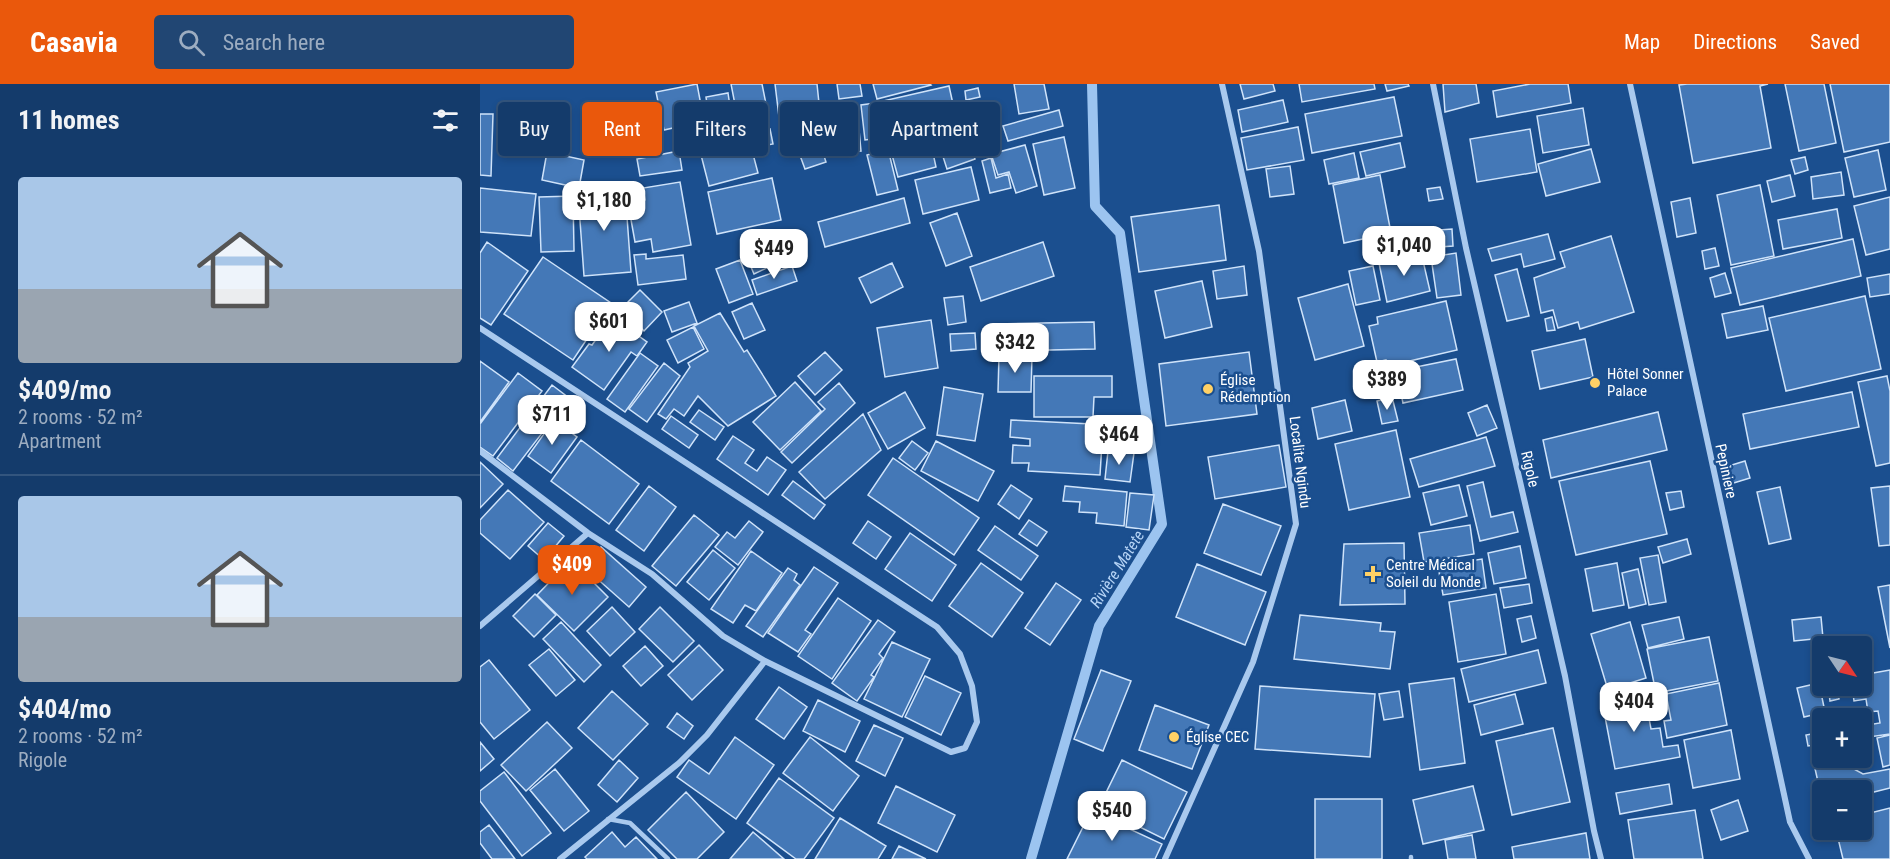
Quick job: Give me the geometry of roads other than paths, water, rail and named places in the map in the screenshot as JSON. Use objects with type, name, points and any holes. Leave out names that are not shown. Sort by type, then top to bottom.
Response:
[{"type":"street","name":"Localite Ngindu","points":[[1165,859],[1253,662],[1296,524],[1259,251],[1222,84]]},
{"type":"street","name":"Rigole","points":[[1433,84],[1466,248],[1565,676],[1601,859]]},
{"type":"street","name":"Pepiniere","points":[[1630,84],[1790,822],[1809,859]]},
{"type":"street","points":[[480,328],[937,627],[960,654],[972,687],[977,722],[965,748],[951,752],[765,661],[723,636],[652,574],[588,533],[480,452]]},
{"type":"street","points":[[480,626],[588,533]]},
{"type":"street","points":[[560,859],[679,763],[707,735],[765,661]]},
{"type":"lane","points":[[608,819],[630,823],[668,859]]},
{"type":"waterway","name":"Rivière Matete","points":[[1031,859],[1099,626],[1162,524],[1120,233],[1095,206],[1092,84]]},
{"type":"place","name":"Hôtel Sonner Palace","points":[[1595,383]]},
{"type":"place","name":"Église Rédemption","points":[[1208,389]]},
{"type":"place","name":"Centre Médical Soleil du Monde","points":[[1373,574]]},
{"type":"place","name":"Église CEC","points":[[1174,737]]}]
